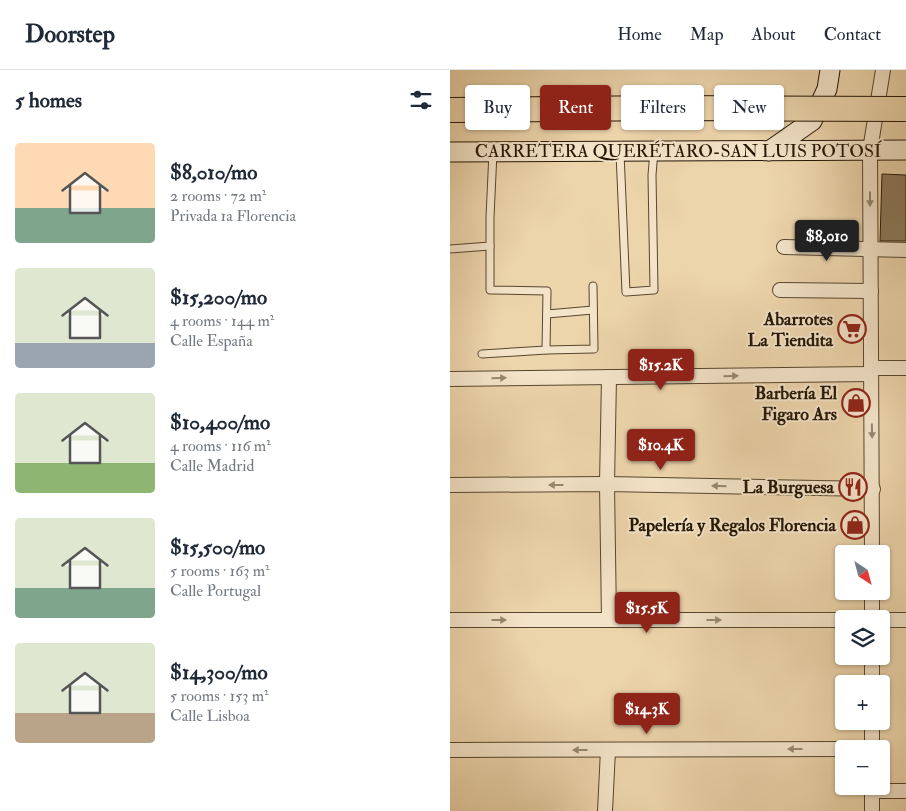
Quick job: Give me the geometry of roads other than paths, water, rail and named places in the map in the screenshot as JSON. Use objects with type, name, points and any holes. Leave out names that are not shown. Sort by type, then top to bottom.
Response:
[{"type":"highway","points":[[450,110],[906,108]]},
{"type":"main road","points":[[768,150],[812,121],[827,89],[830,70]]},
{"type":"main road","name":"CARRETERA QUERÉTARO-SAN LUIS POTOSÍ","points":[[450,152],[906,150]]},
{"type":"street","points":[[872,545],[870,150],[883,70]]},
{"type":"street","points":[[784,247],[906,250]]},
{"type":"street","points":[[780,290],[871,291]]},
{"type":"street","points":[[450,379],[871,371],[906,368]]},
{"type":"street","points":[[609,620],[607,484],[610,377]]},
{"type":"street","points":[[450,485],[607,484],[873,488]]},
{"type":"street","points":[[450,620],[835,620]]},
{"type":"street","points":[[890,620],[906,620]]},
{"type":"street","points":[[450,750],[835,749]]},
{"type":"street","points":[[605,811],[608,750]]},
{"type":"street","points":[[890,790],[906,791]]},
{"type":"street","points":[[872,795],[872,811]]},
{"type":"lane","points":[[620,151],[626,292],[654,290],[652,175],[654,151]]},
{"type":"lane","points":[[493,152],[490,290],[547,291],[546,350]]},
{"type":"lane","points":[[450,249],[490,246]]},
{"type":"lane","points":[[482,354],[594,349],[593,286]]},
{"type":"lane","points":[[547,314],[593,310]]},
{"type":"place","name":"Abarrotes La Tiendita","points":[[852,329]]},
{"type":"place","name":"Barbería El Figaro Ars","points":[[856,403]]},
{"type":"place","name":"La Burguesa","points":[[853,487]]},
{"type":"place","name":"Papelería y Regalos Florencia","points":[[855,525]]}]
